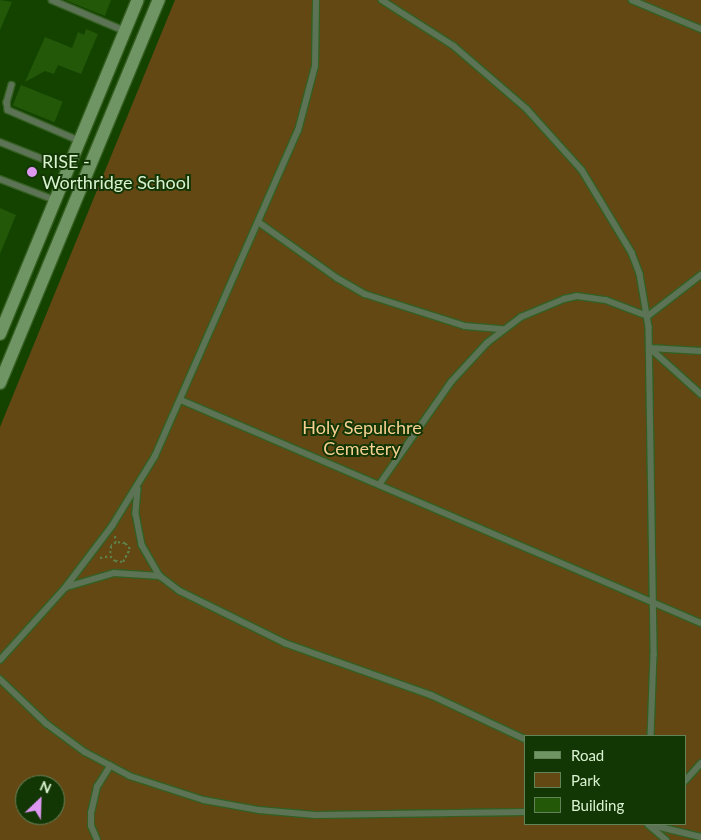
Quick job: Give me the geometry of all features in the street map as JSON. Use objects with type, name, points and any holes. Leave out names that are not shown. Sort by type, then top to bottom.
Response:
[{"type":"main road","points":[[0,334],[138,0]]},
{"type":"main road","points":[[0,383],[159,0]]},
{"type":"lane","points":[[52,0],[125,31]]},
{"type":"lane","points":[[0,660],[65,588],[112,526],[139,485],[181,400],[238,262],[260,223],[305,110],[315,57],[316,0]]},
{"type":"lane","points":[[382,0],[484,70],[527,108],[563,148],[597,193],[632,253],[648,316],[650,348],[654,603],[651,735]]},
{"type":"lane","points":[[632,0],[701,29]]},
{"type":"lane","points":[[12,85],[6,106],[8,110],[80,141]]},
{"type":"lane","points":[[0,142],[68,168]]},
{"type":"lane","points":[[0,179],[55,200]]},
{"type":"lane","points":[[260,223],[337,278],[365,294],[465,326],[503,329]]},
{"type":"lane","points":[[648,316],[701,276]]},
{"type":"lane","points":[[379,485],[451,382],[503,329],[540,308],[578,296],[613,302],[648,316]]},
{"type":"lane","points":[[650,348],[701,351]]},
{"type":"lane","points":[[650,348],[701,394]]},
{"type":"lane","points":[[181,400],[701,623]]},
{"type":"lane","points":[[139,485],[138,530],[149,561],[160,576],[199,602],[255,630],[431,694],[524,739]]},
{"type":"lane","points":[[65,588],[79,581],[114,573],[160,576]]},
{"type":"lane","points":[[0,679],[47,724],[110,766],[175,793],[259,810],[339,815],[524,812]]},
{"type":"lane","points":[[686,780],[701,763]]},
{"type":"lane","points":[[97,840],[91,826],[91,813],[97,787],[110,766]]},
{"type":"lane","points":[[649,825],[666,840]]},
{"type":"lane","points":[[652,825],[701,837]]},
{"type":"path","points":[[112,526],[116,542]]},
{"type":"path","points":[[116,542],[125,543],[130,549],[123,562],[115,561],[110,556],[111,546],[116,542]]},
{"type":"green space","name":"Holy Sepulchre Cemetery","points":[[175,0],[701,0],[701,840],[0,840],[0,427]]},
{"type":"building","points":[[0,0],[12,2],[0,30]]},
{"type":"building","points":[[65,0],[111,0],[105,16]]},
{"type":"building","points":[[86,29],[98,34],[81,74],[58,65],[54,74],[45,71],[25,82],[45,37],[72,48],[78,32],[84,35]]},
{"type":"building","points":[[21,85],[63,102],[54,122],[13,105]]},
{"type":"building","points":[[0,208],[16,215],[0,254]]},
{"type":"place","name":"RISE - Worthridge School","points":[[32,172]]}]
